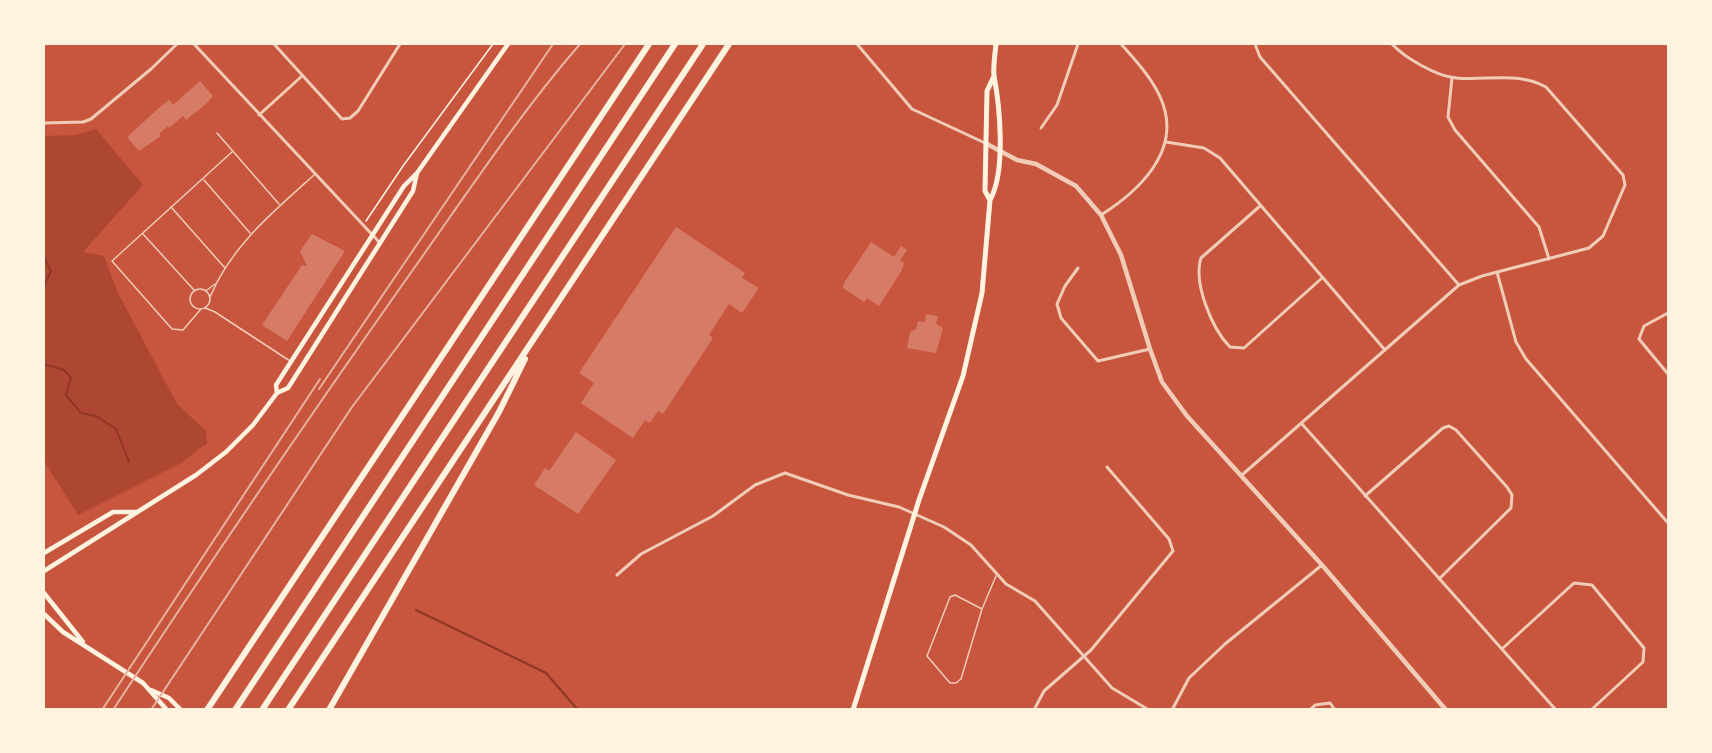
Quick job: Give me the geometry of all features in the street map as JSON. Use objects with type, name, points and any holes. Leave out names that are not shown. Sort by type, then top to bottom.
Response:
[{"type":"highway","points":[[207,710],[649,44]]},
{"type":"highway","points":[[235,710],[675,44]]},
{"type":"highway","points":[[262,710],[703,44]]},
{"type":"highway","points":[[288,710],[729,44]]},
{"type":"highway","points":[[329,710],[499,412],[546,322]]},
{"type":"main road","points":[[277,393],[276,384],[404,186],[417,173],[507,44]]},
{"type":"main road","points":[[990,200],[985,191],[987,91],[994,75],[996,44]]},
{"type":"main road","points":[[853,710],[914,516],[960,387],[973,337],[982,293],[990,200],[996,190],[999,150],[998,88],[994,75]]},
{"type":"main road","points":[[44,571],[170,492],[225,452],[253,425],[277,393],[288,388],[413,190],[417,173]]},
{"type":"main road","points":[[44,553],[113,512],[136,512]]},
{"type":"main road","points":[[44,593],[85,644]]},
{"type":"main road","points":[[44,614],[63,632],[85,644],[149,689],[169,698],[181,710]]},
{"type":"main road","points":[[149,689],[167,710]]},
{"type":"street","points":[[44,123],[83,122],[91,119],[177,44]]},
{"type":"street","points":[[194,44],[380,243]]},
{"type":"street","points":[[274,44],[334,113],[342,119],[350,118],[358,111],[400,44]]},
{"type":"street","points":[[857,44],[912,109],[1017,160],[1036,164],[1076,186],[1101,215],[1121,255],[1162,382],[1187,416],[1322,565],[1446,710]]},
{"type":"street","points":[[1041,128],[1057,105],[1078,44]]},
{"type":"street","points":[[1101,215],[1142,182],[1154,168],[1166,142],[1163,104],[1150,80],[1121,44]]},
{"type":"street","points":[[1256,44],[1260,57],[1459,285]]},
{"type":"street","points":[[1242,475],[1459,285],[1497,272],[1589,248],[1604,236],[1626,185],[1623,175],[1546,87],[1532,79],[1513,77],[1452,78],[1416,63],[1392,44]]},
{"type":"street","points":[[259,115],[302,76]]},
{"type":"street","points":[[1452,78],[1448,111],[1452,124],[1539,227],[1549,259]]},
{"type":"street","points":[[1166,142],[1204,148],[1220,158],[1385,350]]},
{"type":"street","points":[[1260,206],[1202,258],[1198,268],[1208,309],[1219,336],[1230,347],[1244,348],[1322,278]]},
{"type":"street","points":[[1078,268],[1065,286],[1057,304],[1061,318],[1098,361],[1150,349]]},
{"type":"street","points":[[1497,272],[1516,342],[1526,359],[1668,523]]},
{"type":"street","points":[[1668,313],[1644,326],[1639,339],[1668,374]]},
{"type":"street","points":[[1302,424],[1556,710]]},
{"type":"street","points":[[1365,496],[1443,428],[1449,426],[1456,430],[1512,495],[1511,508],[1439,579]]},
{"type":"street","points":[[1034,710],[1044,691],[1083,656],[1173,551],[1169,539],[1107,467]]},
{"type":"street","points":[[617,575],[641,554],[713,516],[755,485],[785,473],[848,495],[899,507],[914,516],[944,527],[971,545],[996,576],[1035,601],[1112,688],[1149,710]]},
{"type":"street","points":[[1172,710],[1189,678],[1225,644],[1322,565]]},
{"type":"street","points":[[1503,648],[1574,583],[1592,585],[1644,648],[1642,662],[1591,710]]},
{"type":"street","points":[[1310,710],[1316,705],[1330,703],[1335,710]]},
{"type":"lane","points":[[217,133],[280,205]]},
{"type":"lane","points":[[201,309],[183,330],[172,329],[112,261],[233,151]]},
{"type":"lane","points":[[195,308],[205,308],[209,304],[216,283],[251,233],[314,175]]},
{"type":"lane","points":[[203,179],[251,233]]},
{"type":"lane","points":[[171,207],[226,268]]},
{"type":"lane","points":[[142,233],[194,290]]},
{"type":"lane","points":[[207,290],[216,283]]},
{"type":"lane","points":[[196,315],[195,308],[189,299],[194,290],[200,288],[207,290]]},
{"type":"lane","points":[[207,290],[210,297]]},
{"type":"lane","points":[[209,304],[215,312]]},
{"type":"lane","points":[[205,308],[215,312],[291,362]]},
{"type":"lane","points":[[982,609],[955,595],[950,597],[927,656],[950,683],[956,683],[961,679],[982,609],[996,576]]},
{"type":"path","points":[[363,227],[403,166],[493,44]]},
{"type":"shaded area","points":[[96,129],[143,185],[83,252],[104,256],[118,293],[177,404],[206,431],[207,443],[181,463],[78,515],[44,461],[44,136],[76,135]]},
{"type":"building","points":[[200,81],[213,96],[186,120],[183,116],[159,134],[161,136],[139,151],[127,137],[169,100],[173,105]]},
{"type":"building","points":[[676,227],[745,273],[742,278],[759,288],[742,313],[729,304],[709,335],[713,338],[663,414],[658,411],[650,423],[645,420],[633,438],[581,403],[594,383],[579,373]]},
{"type":"building","points":[[312,234],[345,251],[287,341],[262,325],[302,265],[307,266],[300,251]]},
{"type":"building","points":[[871,242],[894,257],[901,246],[907,250],[900,260],[904,263],[902,270],[879,306],[867,298],[864,302],[843,288]]},
{"type":"building","points":[[926,314],[938,316],[936,324],[943,328],[936,353],[907,348],[910,332],[916,329],[918,321],[925,322]]},
{"type":"building","points":[[576,432],[616,460],[578,514],[534,485],[545,468],[549,471]]},
{"type":"waterway","points":[[44,257],[51,271],[44,286]]},
{"type":"waterway","points":[[44,364],[64,370],[71,378],[66,395],[81,413],[96,416],[116,429],[129,462]]},
{"type":"waterway","points":[[416,610],[546,673],[578,710]]},
{"type":"railway","points":[[319,389],[553,44]]},
{"type":"railway","points":[[113,710],[368,334],[512,130],[580,44]]},
{"type":"railway","points":[[151,710],[352,407],[625,44]]},
{"type":"railway","points":[[102,710],[320,379]]}]
